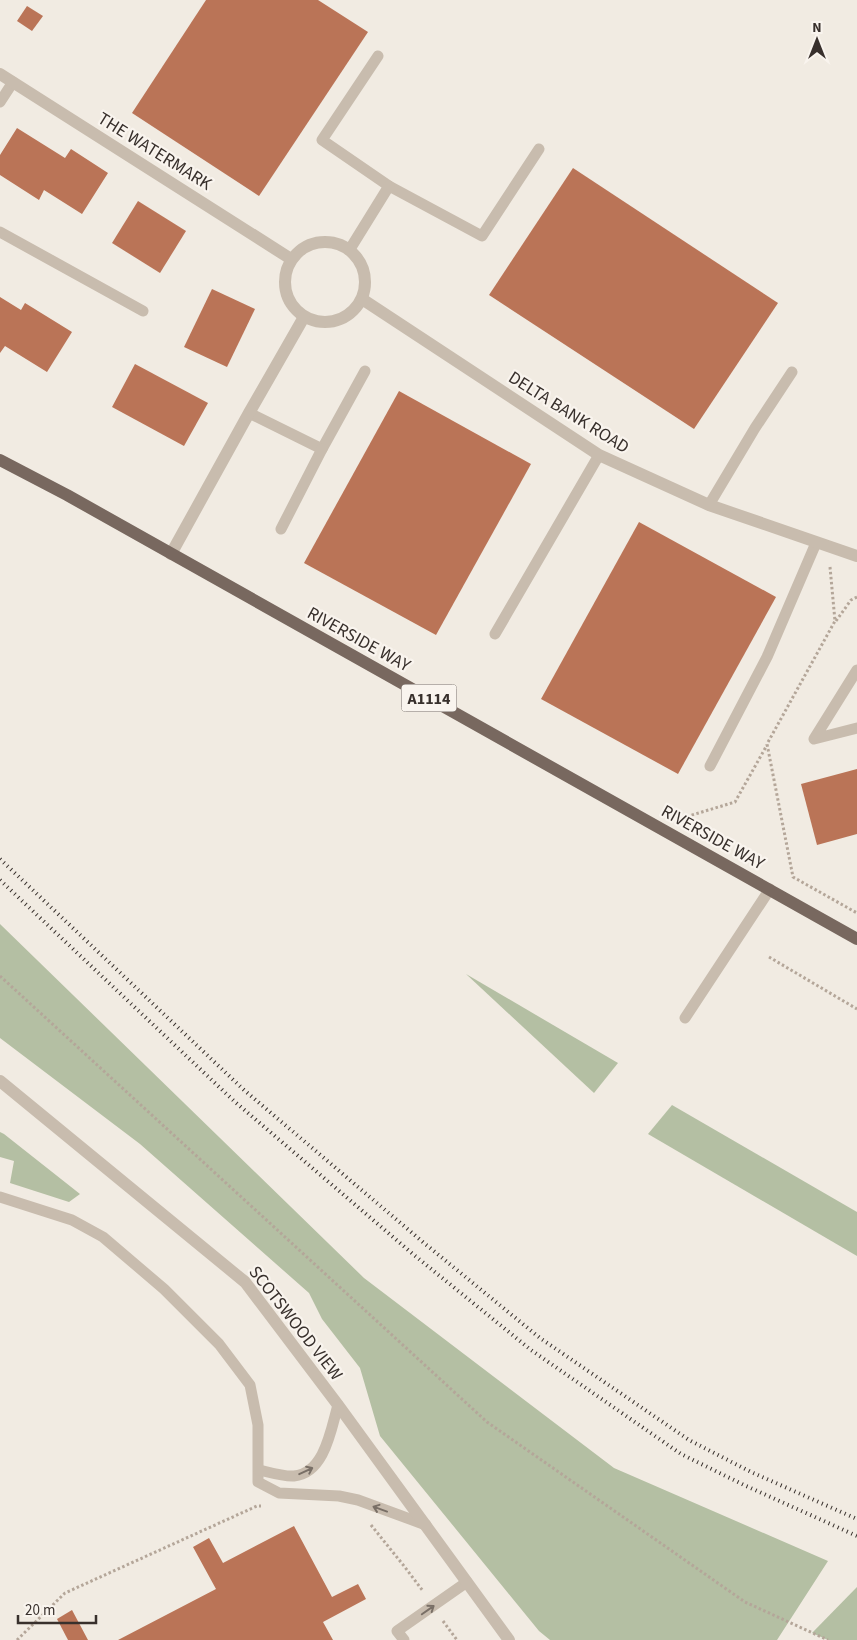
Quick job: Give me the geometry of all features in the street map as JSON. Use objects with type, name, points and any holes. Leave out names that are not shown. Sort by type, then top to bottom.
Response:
[{"type":"main road","name":"RIVERSIDE WAY","points":[[0,460],[67,495],[857,939]]},
{"type":"street","name":"THE WATERMARK","points":[[0,74],[291,259]]},
{"type":"street","points":[[325,241],[338,244],[350,250],[359,260],[364,272],[366,286],[362,299],[354,310],[343,318],[330,322],[317,322],[304,317],[294,308],[287,297],[284,284],[286,271],[291,259],[300,250],[312,244],[325,241]]},
{"type":"street","name":"DELTA BANK ROAD","points":[[362,299],[599,455],[709,505],[857,556]]},
{"type":"street","points":[[171,554],[304,317]]},
{"type":"street","name":"SCOTSWOOD VIEW","points":[[0,1082],[245,1282],[338,1405],[509,1640]]},
{"type":"lane","points":[[378,56],[322,140],[390,186],[482,236],[539,150]]},
{"type":"lane","points":[[0,102],[13,82]]},
{"type":"lane","points":[[350,250],[390,186]]},
{"type":"lane","points":[[0,232],[143,311]]},
{"type":"lane","points":[[281,529],[365,370]]},
{"type":"lane","points":[[709,505],[755,428],[792,372]]},
{"type":"lane","points":[[249,413],[322,449]]},
{"type":"lane","points":[[495,634],[599,455]]},
{"type":"lane","points":[[710,766],[767,657],[816,543]]},
{"type":"lane","points":[[857,670],[814,739],[857,728]]},
{"type":"lane","points":[[685,1018],[770,889]]},
{"type":"lane","points":[[0,1197],[72,1220],[103,1237],[164,1289],[219,1344],[250,1385],[258,1425],[258,1482],[279,1494],[339,1496],[358,1500],[426,1525]]},
{"type":"lane","points":[[259,1470],[294,1476],[312,1469],[324,1453],[338,1405]]},
{"type":"lane","points":[[404,1640],[397,1631],[467,1582]]},
{"type":"path","points":[[835,621],[851,600],[857,596]]},
{"type":"path","points":[[656,825],[735,802],[767,744]]},
{"type":"path","points":[[769,957],[857,1009]]},
{"type":"path","points":[[0,976],[487,1422],[745,1602],[828,1640]]},
{"type":"path","points":[[17,1640],[65,1593],[257,1506],[266,1506]]},
{"type":"path","points":[[366,1520],[404,1566],[457,1640]]},
{"type":"green space","points":[[0,924],[364,1278],[614,1468],[828,1561],[777,1640],[550,1640],[539,1631],[380,1436],[360,1368],[322,1319],[309,1293],[140,1144],[0,1038]]},
{"type":"green space","points":[[466,974],[618,1063],[594,1093]]},
{"type":"green space","points":[[672,1105],[857,1212],[857,1256],[648,1134]]},
{"type":"green space","points":[[0,1132],[80,1194],[69,1202],[10,1183],[14,1161],[0,1157]]},
{"type":"green space","points":[[857,1587],[857,1640],[828,1640],[812,1633]]},
{"type":"building","points":[[206,0],[318,0],[368,32],[259,196],[132,113]]},
{"type":"building","points":[[27,6],[43,16],[32,31],[17,21]]},
{"type":"building","points":[[17,128],[65,158],[71,149],[108,173],[82,214],[44,190],[39,200],[0,175],[0,155]]},
{"type":"building","points":[[573,168],[778,303],[694,429],[489,295]]},
{"type":"building","points":[[138,201],[186,231],[160,273],[112,243]]},
{"type":"building","points":[[212,289],[255,309],[227,367],[184,347]]},
{"type":"building","points":[[0,297],[21,310],[25,303],[72,332],[47,372],[5,346],[0,353]]},
{"type":"building","points":[[135,364],[208,403],[184,446],[112,407]]},
{"type":"building","points":[[399,391],[531,464],[436,635],[304,563]]},
{"type":"building","points":[[639,522],[776,597],[678,774],[541,699]]},
{"type":"building","points":[[857,769],[857,834],[817,845],[801,784]]},
{"type":"building","points":[[294,1526],[332,1597],[358,1584],[366,1599],[323,1622],[333,1640],[118,1640],[216,1589],[193,1547],[209,1538],[223,1563]]},
{"type":"building","points":[[72,1610],[88,1640],[68,1640],[57,1619]]},
{"type":"railway","points":[[0,859],[244,1090],[424,1243],[540,1338],[689,1440],[751,1472],[857,1519]]},
{"type":"railway","points":[[0,880],[234,1101],[414,1255],[531,1350],[681,1454],[857,1536]]}]
